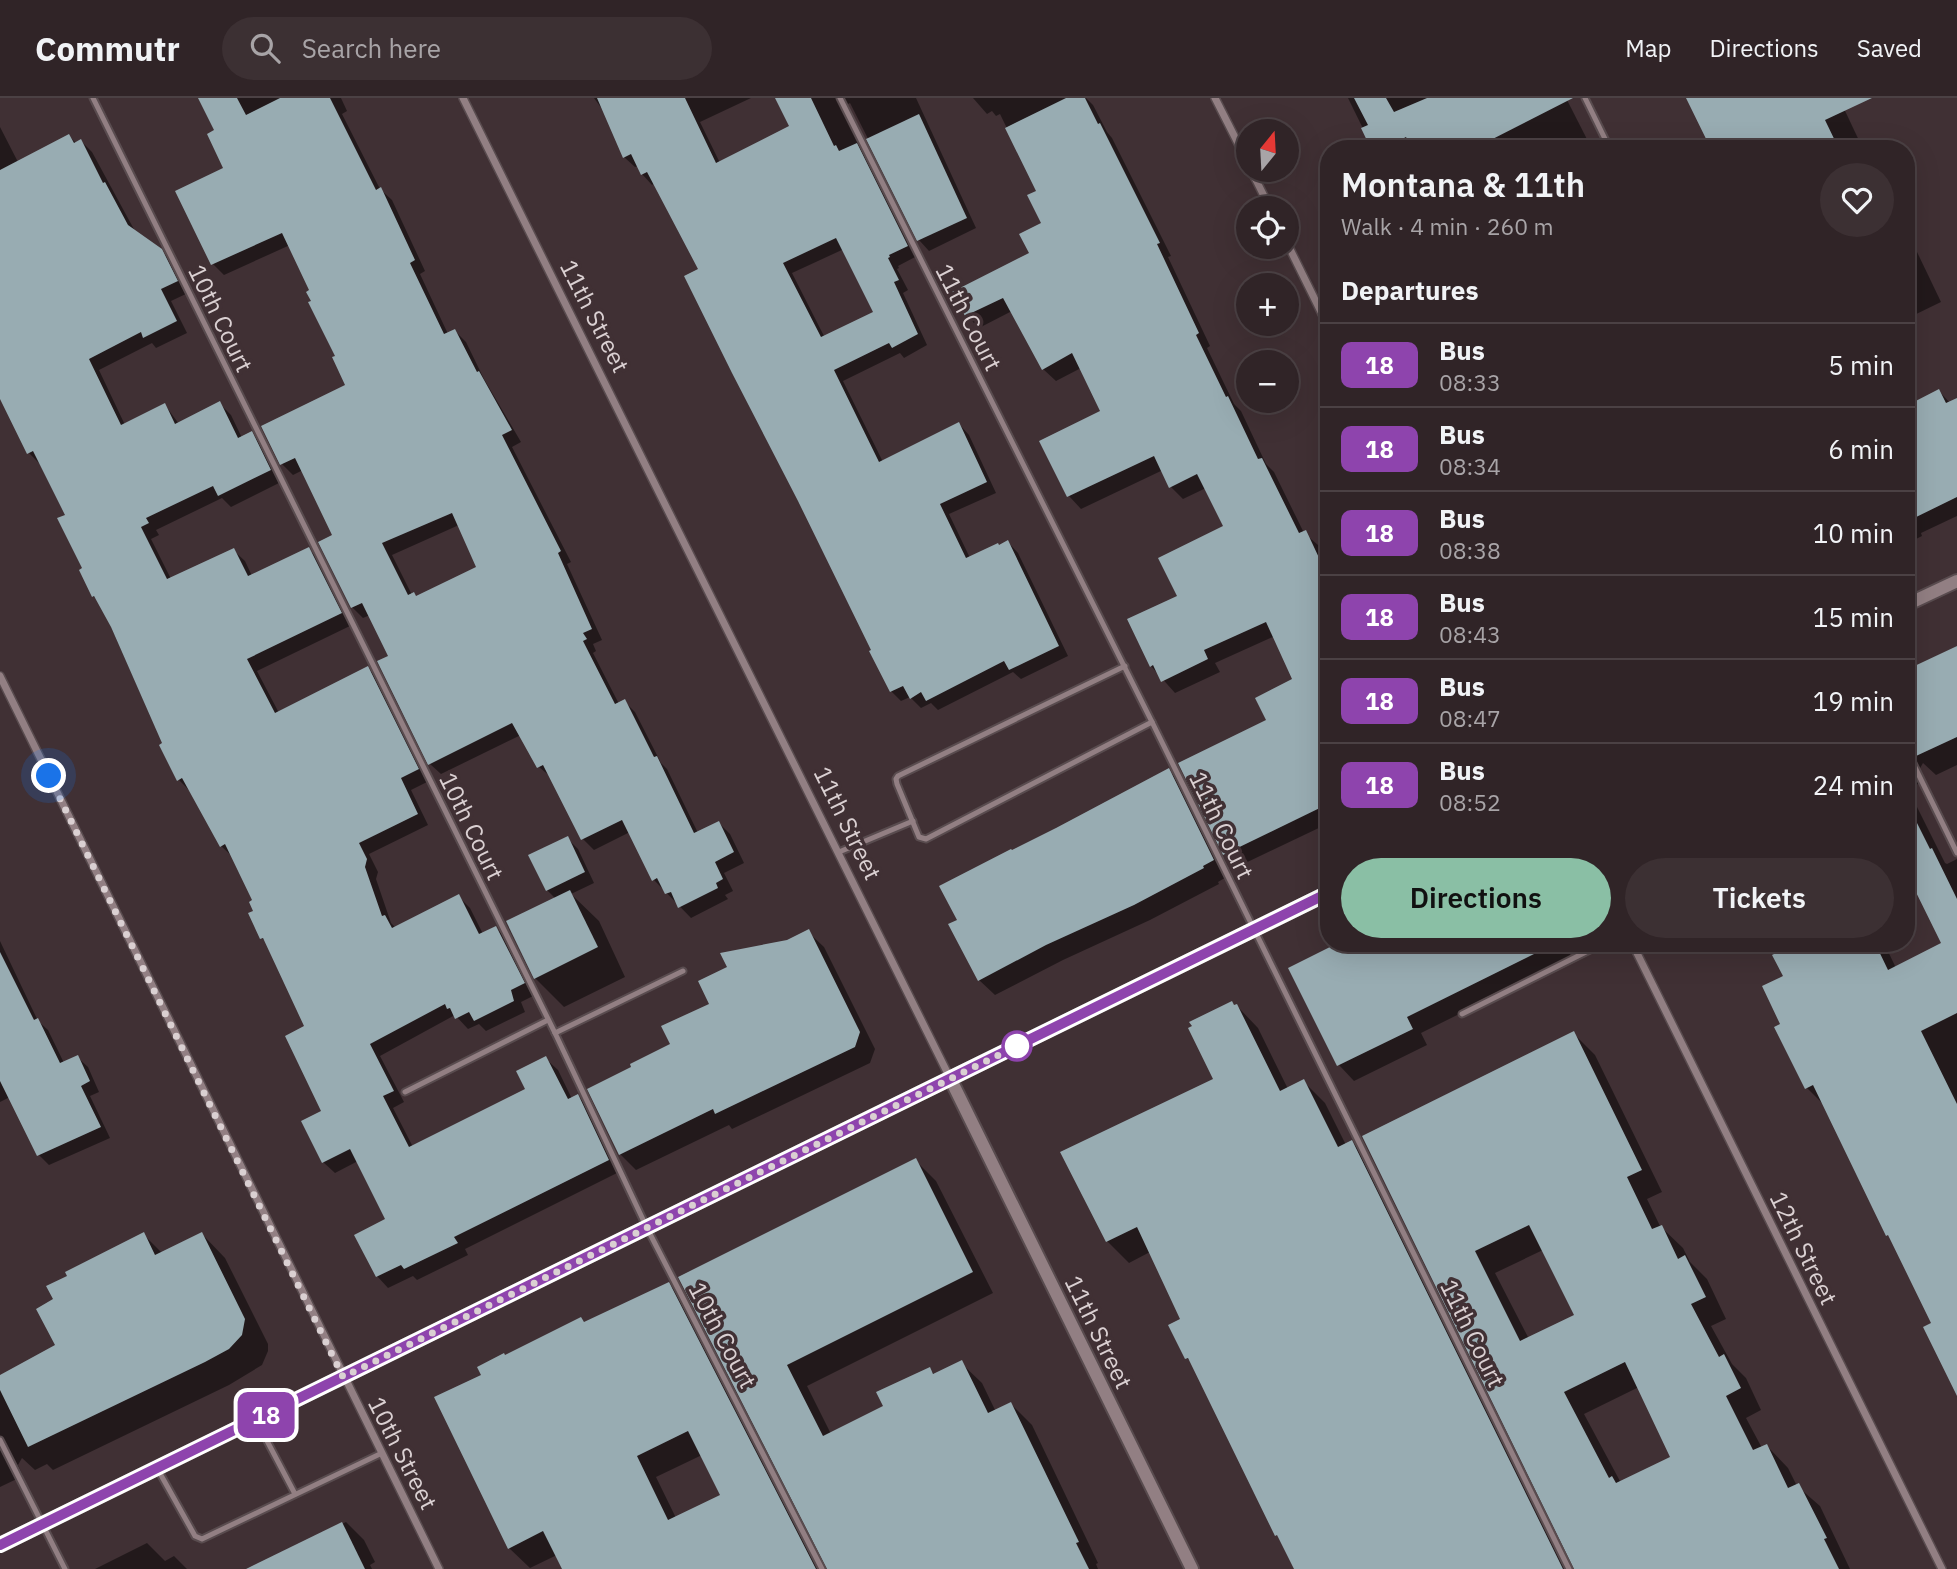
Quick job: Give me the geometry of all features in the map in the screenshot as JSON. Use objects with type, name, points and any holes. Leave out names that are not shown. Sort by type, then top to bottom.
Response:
[{"type":"street","name":"11th Street","points":[[463,98],[1192,1569]]},
{"type":"street","points":[[1215,98],[1236,139]]},
{"type":"street","points":[[1295,259],[1320,310]]},
{"type":"street","points":[[1915,601],[1957,581]]},
{"type":"street","name":"10th Street","points":[[0,676],[439,1569]]},
{"type":"street","points":[[0,1545],[1320,897]]},
{"type":"street","name":"12th Street","points":[[1636,952],[1942,1569]]},
{"type":"lane","name":"10th Court","points":[[93,98],[555,1033],[647,1228],[822,1569]]},
{"type":"lane","name":"11th Court","points":[[840,98],[1125,666],[1569,1569]]},
{"type":"lane","points":[[1585,98],[1606,140]]},
{"type":"lane","points":[[1125,666],[898,776],[897,784],[919,837],[926,839],[1152,722]]},
{"type":"lane","points":[[1915,767],[1957,853]]},
{"type":"lane","points":[[839,852],[913,821]]},
{"type":"lane","points":[[1462,1014],[1586,952]]},
{"type":"lane","points":[[555,1033],[683,971]]},
{"type":"lane","points":[[405,1092],[548,1020]]},
{"type":"lane","points":[[256,1420],[295,1494]]},
{"type":"lane","points":[[0,1440],[65,1569]]},
{"type":"lane","points":[[157,1468],[198,1538],[202,1539],[382,1453]]},
{"type":"building","points":[[198,98],[237,98],[246,115],[280,98],[330,98],[376,190],[381,187],[415,260],[410,263],[444,334],[455,329],[512,430],[502,435],[561,551],[558,553],[592,629],[583,633],[587,639],[583,641],[615,704],[625,699],[654,757],[657,756],[694,833],[719,821],[734,852],[715,862],[723,879],[716,883],[718,888],[678,908],[671,892],[665,894],[657,878],[652,881],[622,820],[581,840],[543,765],[537,768],[512,723],[428,765],[377,661],[388,656],[362,603],[351,608],[318,542],[332,535],[295,458],[280,465],[261,426],[345,385],[332,357],[335,356],[308,302],[311,301],[306,292],[309,290],[282,233],[211,265],[175,191],[223,168],[207,134],[214,130]],"holes":[[[452,513],[476,567],[416,596],[414,592],[408,595],[382,543]]]},
{"type":"building","points":[[597,98],[685,98],[716,163],[789,126],[775,98],[811,98],[839,151],[857,143],[908,246],[888,258],[899,280],[894,282],[918,334],[892,348],[889,343],[834,370],[879,462],[959,422],[987,482],[940,504],[966,558],[1008,540],[1059,646],[1009,670],[1004,661],[926,701],[921,692],[910,699],[903,686],[890,692],[798,501],[684,276],[698,269],[647,172],[641,175],[631,154],[623,158]],"holes":[[[836,238],[873,312],[821,337],[783,263]]]},
{"type":"building","points":[[1066,98],[1085,98],[1160,243],[1157,244],[1226,397],[1228,396],[1258,459],[1262,458],[1299,533],[1306,530],[1320,560],[1320,808],[1223,855],[1178,763],[1266,720],[1255,698],[1292,679],[1266,622],[1204,650],[1208,659],[1161,682],[1153,665],[1150,667],[1127,619],[1177,596],[1158,558],[1223,526],[1197,474],[1169,488],[1154,456],[1067,497],[1039,441],[1100,411],[1072,353],[1042,370],[1003,298],[965,316],[952,292],[1029,253],[1019,234],[1041,223],[1027,195],[1036,191],[1005,128]]},
{"type":"building","points":[[1354,98],[1386,98],[1394,112],[1427,98],[1573,98],[1491,140],[1408,140],[1406,137],[1400,140],[1367,140],[1361,128],[1368,125]]},
{"type":"building","points":[[1686,98],[1872,98],[1825,120],[1835,140],[1707,140]]},
{"type":"building","points":[[919,114],[967,218],[917,241],[866,139]]},
{"type":"building","points":[[69,134],[74,143],[81,139],[128,225],[162,249],[178,281],[161,289],[177,321],[143,338],[141,332],[89,359],[121,425],[165,403],[175,424],[220,401],[238,438],[252,431],[271,470],[218,496],[213,486],[146,518],[149,523],[141,527],[167,579],[234,548],[248,576],[309,547],[342,613],[247,659],[275,713],[368,666],[419,769],[401,778],[418,814],[359,843],[367,859],[365,867],[382,916],[385,915],[392,928],[459,894],[479,934],[496,926],[525,983],[511,990],[514,1001],[474,1021],[469,1012],[455,1019],[445,1004],[370,1044],[394,1091],[383,1096],[409,1147],[525,1089],[516,1071],[546,1056],[568,1099],[578,1094],[609,1160],[454,1237],[458,1243],[404,1269],[401,1265],[376,1277],[354,1235],[385,1219],[350,1149],[322,1163],[301,1121],[321,1111],[285,1036],[304,1026],[263,938],[260,939],[248,913],[253,911],[249,902],[252,900],[225,844],[220,847],[182,778],[177,781],[159,745],[162,743],[111,627],[94,596],[92,597],[79,570],[82,568],[57,518],[65,515],[33,451],[27,454],[0,399],[0,170]]},
{"type":"building","points":[[1939,389],[1946,403],[1957,398],[1957,497],[1915,518],[1915,401]]},
{"type":"building","points":[[1957,646],[1957,737],[1916,756],[1915,754],[1915,666]]},
{"type":"building","points":[[1169,768],[1214,860],[1134,905],[1046,945],[978,981],[948,924],[957,920],[939,886]]},
{"type":"building","points":[[1915,819],[1957,899],[1957,1013],[1921,1031],[1957,1104],[1957,1396],[1923,1327],[1931,1323],[1813,1085],[1805,1089],[1774,1027],[1780,1024],[1762,986],[1783,976],[1772,955],[1778,952],[1879,952],[1888,970],[1941,943],[1915,890]]},
{"type":"building","points":[[568,836],[585,872],[546,891],[528,855]]},
{"type":"building","points":[[570,890],[598,947],[534,979],[506,921]]},
{"type":"building","points":[[809,929],[860,1032],[855,1047],[715,1114],[713,1109],[619,1155],[587,1089],[670,1044],[661,1026],[709,1004],[698,981],[727,967],[720,953],[787,940]]},
{"type":"building","points":[[0,952],[34,1020],[38,1018],[60,1063],[78,1055],[90,1081],[81,1086],[101,1127],[37,1156],[0,1081]]},
{"type":"building","points":[[1320,952],[1538,952],[1407,1017],[1413,1029],[1337,1066],[1288,968]]},
{"type":"building","points":[[1232,1001],[1234,1005],[1237,1004],[1280,1091],[1304,1079],[1338,1147],[1352,1140],[1563,1569],[1294,1569],[1277,1535],[1275,1536],[1188,1358],[1185,1359],[1168,1325],[1180,1319],[1137,1227],[1106,1242],[1060,1152],[1213,1079],[1188,1028],[1192,1026],[1189,1022]]},
{"type":"building","points":[[1574,1031],[1642,1170],[1627,1177],[1652,1229],[1662,1225],[1678,1259],[1685,1255],[1706,1297],[1691,1304],[1719,1357],[1724,1354],[1741,1388],[1726,1396],[1753,1450],[1767,1444],[1788,1488],[1799,1483],[1827,1538],[1824,1539],[1839,1569],[1574,1569],[1362,1136]],"holes":[[[1529,1225],[1574,1315],[1520,1341],[1475,1251]],[[1625,1362],[1670,1457],[1616,1483],[1612,1476],[1609,1478],[1564,1392]]]},
{"type":"building","points":[[916,1158],[973,1272],[787,1365],[823,1436],[883,1406],[876,1392],[930,1367],[933,1374],[962,1360],[988,1413],[1011,1402],[1079,1542],[1076,1543],[1089,1569],[827,1569],[678,1277]]},
{"type":"building","points":[[144,1232],[155,1255],[202,1232],[245,1319],[242,1335],[229,1349],[205,1362],[28,1447],[0,1390],[0,1375],[55,1345],[36,1309],[53,1299],[46,1286],[67,1276],[65,1272]]},
{"type":"building","points":[[669,1282],[816,1569],[562,1569],[543,1531],[508,1549],[434,1397],[481,1375],[477,1367],[504,1353],[505,1355],[581,1317],[584,1322]],"holes":[[[688,1431],[720,1495],[668,1520],[637,1456]]]},
{"type":"building","points":[[342,1522],[365,1569],[246,1569]]},
{"type":"bus line","name":"18","points":[[0,1545],[1320,897]]},
{"type":"route","points":[[49,776],[343,1377],[1017,1046]]}]
